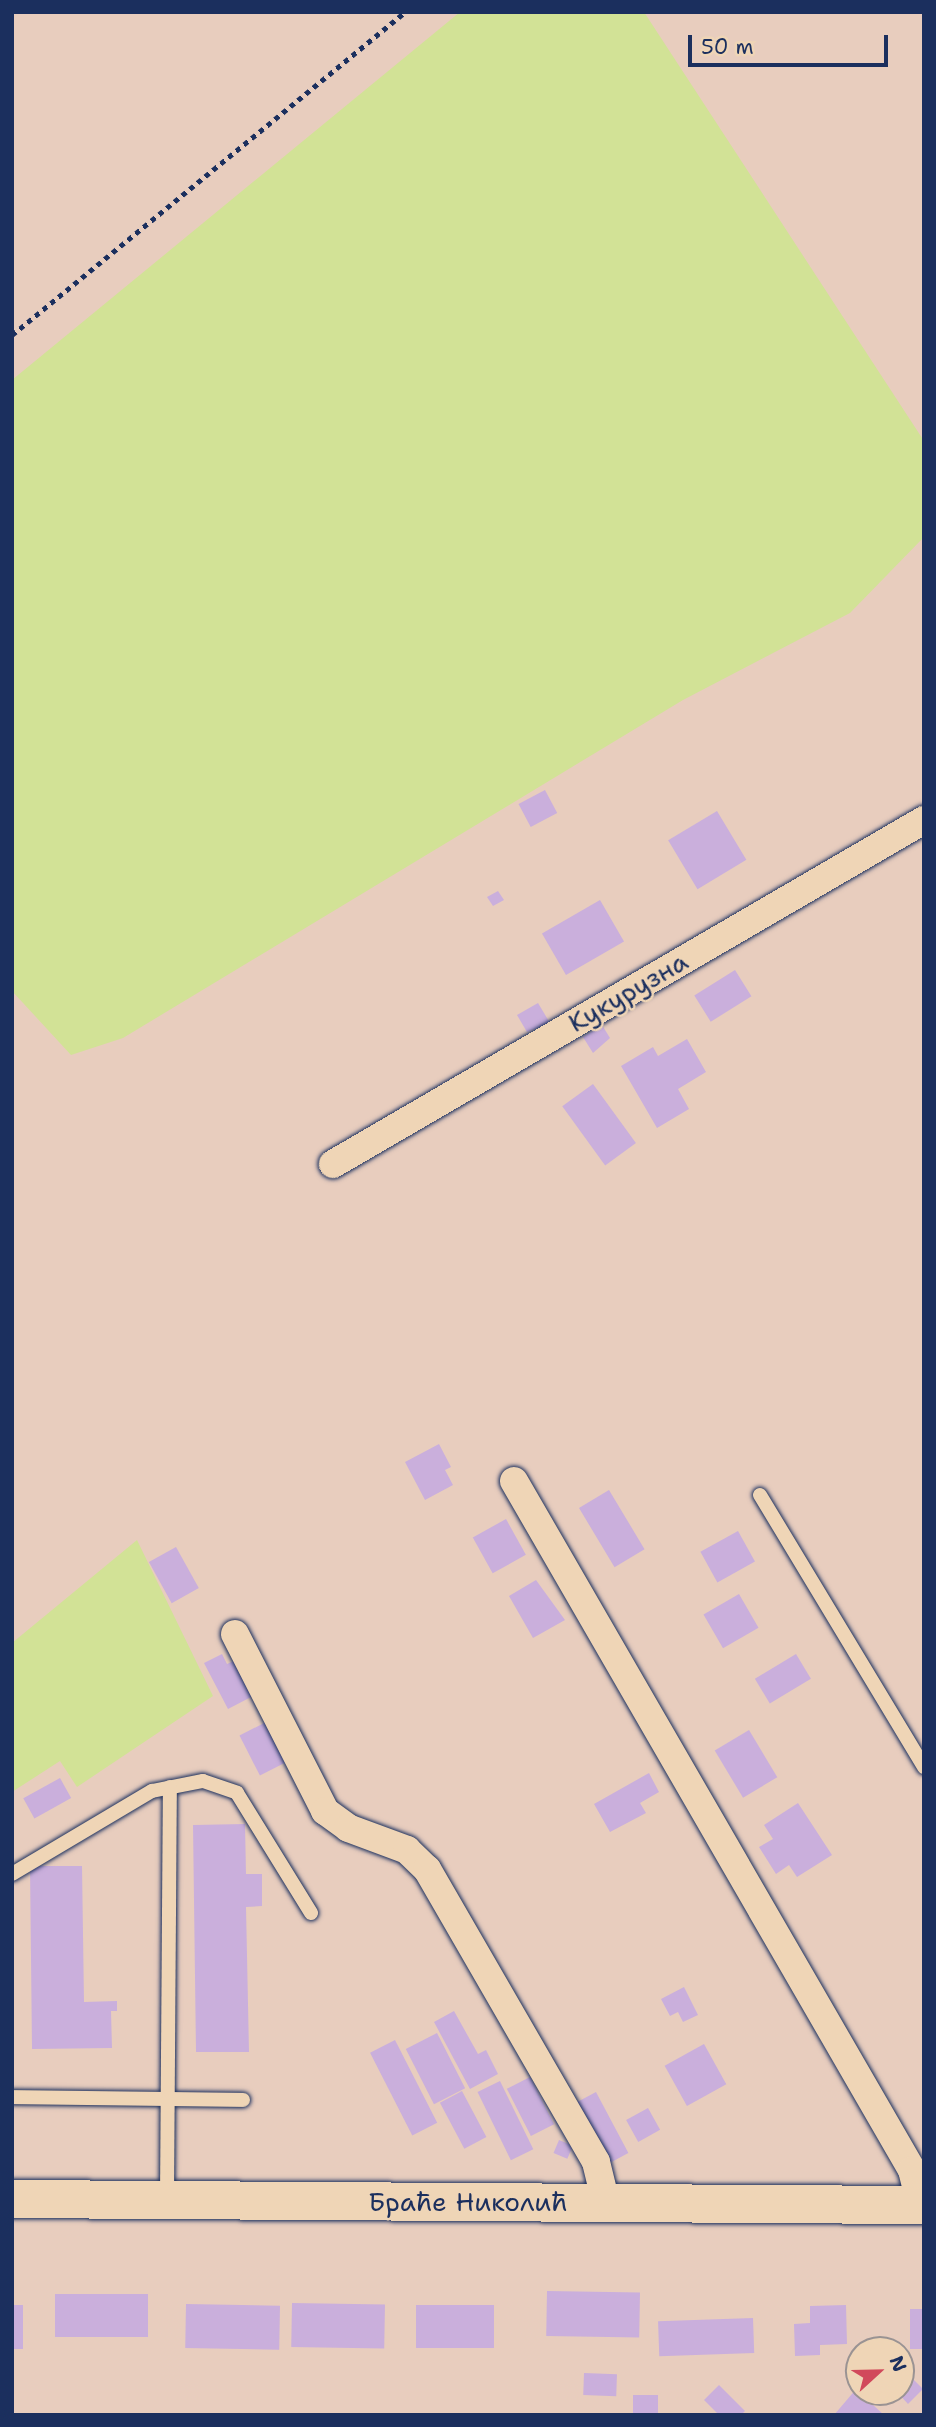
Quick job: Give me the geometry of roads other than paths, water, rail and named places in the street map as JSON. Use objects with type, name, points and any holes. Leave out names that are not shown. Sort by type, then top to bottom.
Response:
[{"type":"main road","name":"Браће Николић","points":[[12,2199],[922,2205]]},
{"type":"street","name":"Кукурузна","points":[[333,1164],[924,820]]},
{"type":"street","points":[[514,1481],[912,2170],[922,2205]]},
{"type":"street","points":[[235,1634],[325,1811],[348,1828],[407,1850],[428,1870],[596,2162],[606,2203]]},
{"type":"lane","points":[[760,1495],[924,1767]]},
{"type":"lane","points":[[12,1874],[152,1791],[203,1781],[237,1793],[311,1913]]},
{"type":"lane","points":[[167,2200],[170,1787]]},
{"type":"lane","points":[[12,2097],[168,2102],[243,2100]]}]
